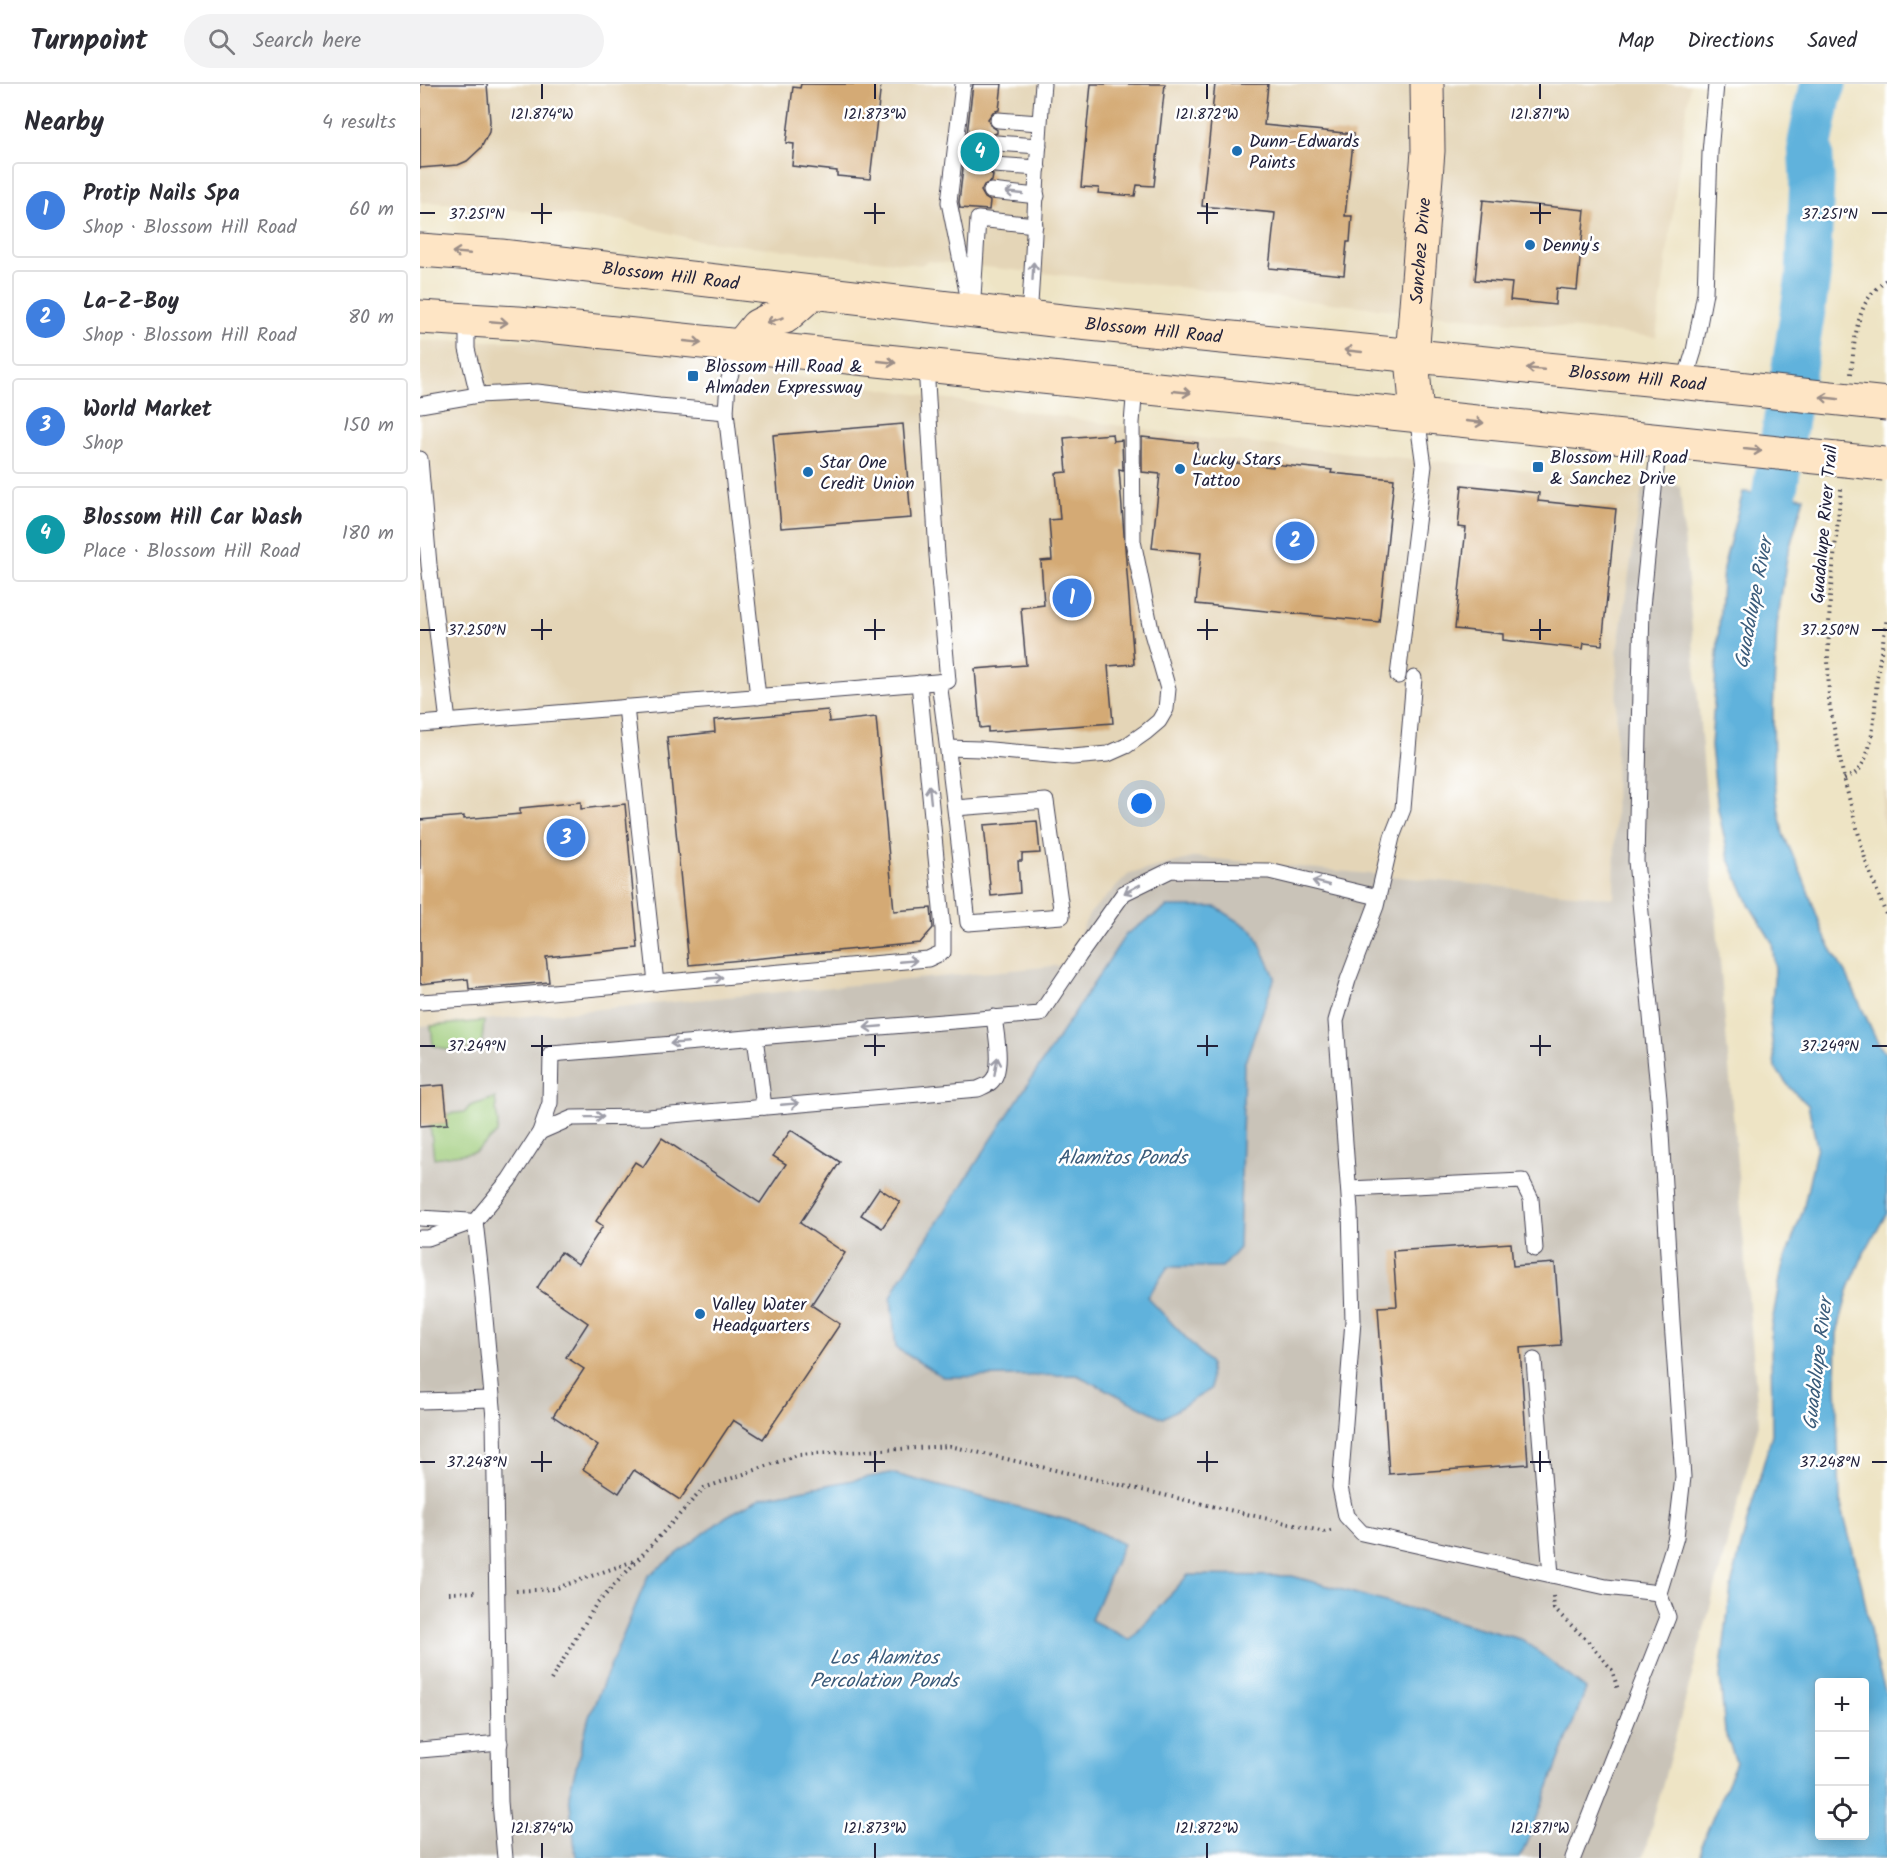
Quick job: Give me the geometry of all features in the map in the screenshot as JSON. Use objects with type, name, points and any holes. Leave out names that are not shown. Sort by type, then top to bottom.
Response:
[{"type":"main road","name":"Sanchez Drive","points":[[1417,416],[1412,357],[1428,151],[1427,84]]},
{"type":"main road","name":"Blossom Hill Road","points":[[420,250],[523,259],[971,311],[1887,404]]},
{"type":"main road","points":[[740,347],[757,326],[785,317],[812,293]]},
{"type":"main road","points":[[420,317],[518,323],[1886,464]]},
{"type":"lane","points":[[963,84],[963,117],[956,187],[949,202],[971,311]]},
{"type":"lane","points":[[1029,317],[1043,84]]},
{"type":"lane","points":[[1697,384],[1694,351],[1705,293],[1710,153],[1716,84]]},
{"type":"lane","points":[[998,120],[1039,123]]},
{"type":"lane","points":[[996,143],[1039,146]]},
{"type":"lane","points":[[994,165],[1038,168]]},
{"type":"lane","points":[[991,191],[1037,196]]},
{"type":"lane","points":[[952,215],[1035,225]]},
{"type":"lane","points":[[971,311],[978,219]]},
{"type":"lane","points":[[467,320],[467,349],[478,395]]},
{"type":"lane","points":[[740,347],[728,382],[726,412],[758,698]]},
{"type":"lane","points":[[420,724],[948,681],[937,555],[926,365]]},
{"type":"lane","points":[[948,748],[1072,757],[1107,754],[1126,746],[1146,732],[1159,721],[1166,709],[1168,689],[1151,630],[1133,541],[1132,423],[1136,387]]},
{"type":"lane","points":[[420,405],[478,395],[537,392],[726,412]]},
{"type":"lane","points":[[1417,416],[1424,466],[1406,677],[1403,809],[1392,837],[1378,897],[1336,1021],[1349,1189],[1353,1321],[1340,1487],[1346,1516],[1362,1533],[1606,1587],[1659,1593]]},
{"type":"lane","points":[[1573,1858],[1668,1617],[1659,1593],[1676,1537],[1683,1477],[1659,1099],[1636,861],[1642,607],[1659,440]]},
{"type":"lane","points":[[420,459],[424,566],[448,722]]},
{"type":"lane","points":[[939,682],[956,808],[968,923],[1062,916],[1046,801],[956,808]]},
{"type":"lane","points":[[420,1002],[927,959],[943,952],[943,929],[919,683]]},
{"type":"lane","points":[[626,707],[656,983]]},
{"type":"lane","points":[[420,1239],[475,1221],[509,1180],[540,1132],[550,1103],[551,1054],[1040,1014],[1078,956],[1124,893],[1171,870],[1269,871],[1378,897]]},
{"type":"lane","points":[[540,1132],[572,1118],[648,1117],[978,1089],[992,1082],[998,1068],[994,1017]]},
{"type":"lane","points":[[755,1037],[764,1107]]},
{"type":"lane","points":[[550,1103],[572,1118]]},
{"type":"lane","points":[[1349,1189],[1522,1181],[1531,1199],[1535,1249]]},
{"type":"lane","points":[[420,1218],[475,1221]]},
{"type":"lane","points":[[475,1221],[492,1399],[497,1546],[500,1802],[505,1858]]},
{"type":"lane","points":[[1534,1360],[1551,1575]]},
{"type":"lane","points":[[420,1401],[492,1399]]},
{"type":"lane","points":[[420,1750],[500,1743]]},
{"type":"path","points":[[1851,378],[1857,328],[1863,308],[1871,294],[1887,279]]},
{"type":"path","name":"Guadalupe River Trail","points":[[1842,480],[1830,597],[1829,702],[1844,779],[1866,862],[1887,917]]},
{"type":"path","points":[[1844,779],[1856,774],[1867,754],[1874,720],[1887,617]]},
{"type":"path","points":[[551,1680],[595,1606],[704,1488],[798,1455],[951,1446],[1325,1532],[1356,1526]]},
{"type":"path","points":[[516,1591],[554,1589],[638,1560]]},
{"type":"path","points":[[1551,1575],[1554,1609],[1587,1640],[1612,1670],[1626,1722]]},
{"type":"path","points":[[449,1593],[484,1592]]},
{"type":"shaded area","points":[[420,84],[1690,84],[1656,337],[928,261],[921,265],[696,240],[623,221],[420,202]]},
{"type":"shaded area","points":[[420,341],[571,341],[1207,439],[1643,481],[1617,653],[1614,898],[1196,857],[1090,913],[1065,965],[420,1026]]},
{"type":"shaded area","points":[[1643,481],[1680,486],[1759,1424],[1643,1858],[420,1858],[420,1026],[1064,965],[1090,913],[1129,874],[1196,857],[1614,898],[1617,653]]},
{"type":"shaded area","points":[[1887,778],[1887,832],[1880,813]]},
{"type":"green space","points":[[484,1021],[482,1042],[478,1047],[447,1050],[433,1045],[431,1026]]},
{"type":"green space","points":[[495,1098],[497,1133],[475,1152],[434,1158],[430,1125],[447,1124],[447,1114],[465,1112],[470,1106]]},
{"type":"water","points":[[1743,492],[1804,497],[1787,557],[1777,625],[1773,710],[1774,782],[1783,834],[1802,875],[1826,940],[1848,978],[1879,1045],[1887,1055],[1887,1213],[1864,1253],[1849,1288],[1837,1333],[1836,1384],[1840,1501],[1862,1586],[1875,1656],[1887,1698],[1887,1858],[1701,1858],[1702,1843],[1736,1762],[1725,1732],[1720,1676],[1731,1587],[1772,1434],[1771,1328],[1782,1268],[1803,1210],[1817,1146],[1808,1105],[1791,1089],[1775,1068],[1770,1022],[1775,970],[1772,942],[1750,906],[1729,859],[1718,809],[1711,746],[1723,568]]},
{"type":"water","name":"Alamitos Ponds","points":[[1167,907],[1216,907],[1254,931],[1275,977],[1244,1065],[1239,1248],[1222,1267],[1168,1267],[1147,1297],[1210,1363],[1211,1389],[1163,1418],[1077,1375],[943,1377],[896,1348],[891,1298],[899,1281],[1126,934]]},
{"type":"water","name":"Los Alamitos Percolation Ponds","points":[[891,1473],[1082,1524],[1123,1544],[1091,1620],[1130,1640],[1188,1575],[1292,1576],[1523,1640],[1586,1689],[1527,1844],[1519,1858],[576,1858],[569,1794],[589,1717],[648,1576],[727,1516],[762,1497]]},
{"type":"building","points":[[420,84],[487,84],[489,132],[481,148],[467,161],[458,165],[420,168]]},
{"type":"building","points":[[801,84],[881,84],[870,179],[837,176],[837,171],[792,166],[794,144],[786,143],[793,87],[800,88]]},
{"type":"building","points":[[973,84],[1002,84],[999,110],[993,112],[988,119],[990,125],[997,130],[997,133],[991,135],[986,142],[988,148],[995,153],[986,159],[984,164],[986,170],[993,175],[992,181],[984,185],[981,191],[990,201],[989,210],[960,208],[959,202]]},
{"type":"building","points":[[1091,84],[1165,84],[1154,186],[1137,185],[1135,196],[1098,193],[1099,188],[1081,187]]},
{"type":"building","points":[[1215,84],[1268,84],[1264,125],[1354,134],[1345,216],[1352,216],[1344,275],[1269,268],[1275,213],[1202,206]]},
{"type":"building","name":"Denny's","points":[[1483,200],[1585,210],[1577,290],[1556,288],[1555,305],[1510,300],[1512,283],[1475,280]]},
{"type":"building","points":[[903,424],[911,518],[781,528],[773,435]]},
{"type":"building","points":[[1112,434],[1113,441],[1122,440],[1123,470],[1119,469],[1134,664],[1108,666],[1113,723],[988,732],[988,727],[980,728],[975,669],[1026,665],[1021,608],[1044,605],[1041,561],[1052,560],[1049,520],[1060,519],[1056,473],[1067,472],[1064,438]]},
{"type":"building","points":[[1142,437],[1198,443],[1197,456],[1227,459],[1227,462],[1332,470],[1331,473],[1394,479],[1379,622],[1196,604],[1201,553],[1152,548],[1160,474],[1142,472]]},
{"type":"building","points":[[1462,485],[1539,493],[1538,501],[1616,509],[1602,645],[1584,643],[1583,649],[1503,640],[1503,634],[1455,629],[1466,528],[1458,527]]},
{"type":"building","points":[[828,710],[829,722],[876,717],[894,911],[931,908],[933,928],[920,943],[689,965],[667,737],[715,732],[714,720]]},
{"type":"building","points":[[581,802],[581,809],[625,804],[638,948],[546,957],[549,982],[469,989],[468,979],[420,984],[420,820],[520,814],[520,808]]},
{"type":"building","points":[[1037,821],[1040,853],[1022,854],[1022,861],[1018,861],[1020,893],[991,896],[984,825]]},
{"type":"building","points":[[444,1085],[448,1124],[420,1126],[420,1087]]},
{"type":"building","name":"Valley Water Headquarters","points":[[791,1130],[840,1162],[800,1223],[845,1253],[811,1305],[840,1324],[763,1439],[733,1420],[680,1500],[634,1470],[619,1493],[583,1469],[598,1446],[553,1416],[584,1369],[566,1357],[588,1323],[537,1288],[561,1252],[578,1264],[603,1226],[596,1221],[635,1162],[643,1167],[662,1138],[760,1203],[786,1164],[773,1156]]},
{"type":"building","points":[[879,1188],[900,1202],[882,1228],[861,1215]]},
{"type":"building","points":[[1511,1243],[1513,1266],[1555,1263],[1561,1345],[1520,1348],[1528,1464],[1389,1474],[1378,1307],[1397,1306],[1393,1251]]},
{"type":"waterway","name":"Guadalupe River","points":[[1762,554],[1774,496],[1808,277],[1812,178],[1810,143],[1819,97],[1824,84]]},
{"type":"place","name":"Dunn-Edwards Paints","points":[[1237,151]]},
{"type":"place","name":"Blossom Hill Car Wash","points":[[980,152]]},
{"type":"place","name":"Denny's","points":[[1530,245]]},
{"type":"place","name":"Blossom Hill Road & Almaden Expressway","points":[[693,376]]},
{"type":"place","name":"Blossom Hill Road & Sanchez Drive","points":[[1538,467]]},
{"type":"place","name":"Lucky Stars Tattoo","points":[[1180,469]]},
{"type":"place","name":"Star One Credit Union","points":[[808,472]]},
{"type":"place","name":"La-Z-Boy","points":[[1295,541]]},
{"type":"place","name":"Protip Nails Spa","points":[[1072,598]]},
{"type":"place","name":"World Market","points":[[566,838]]},
{"type":"place","name":"Valley Water Headquarters","points":[[700,1314]]}]
